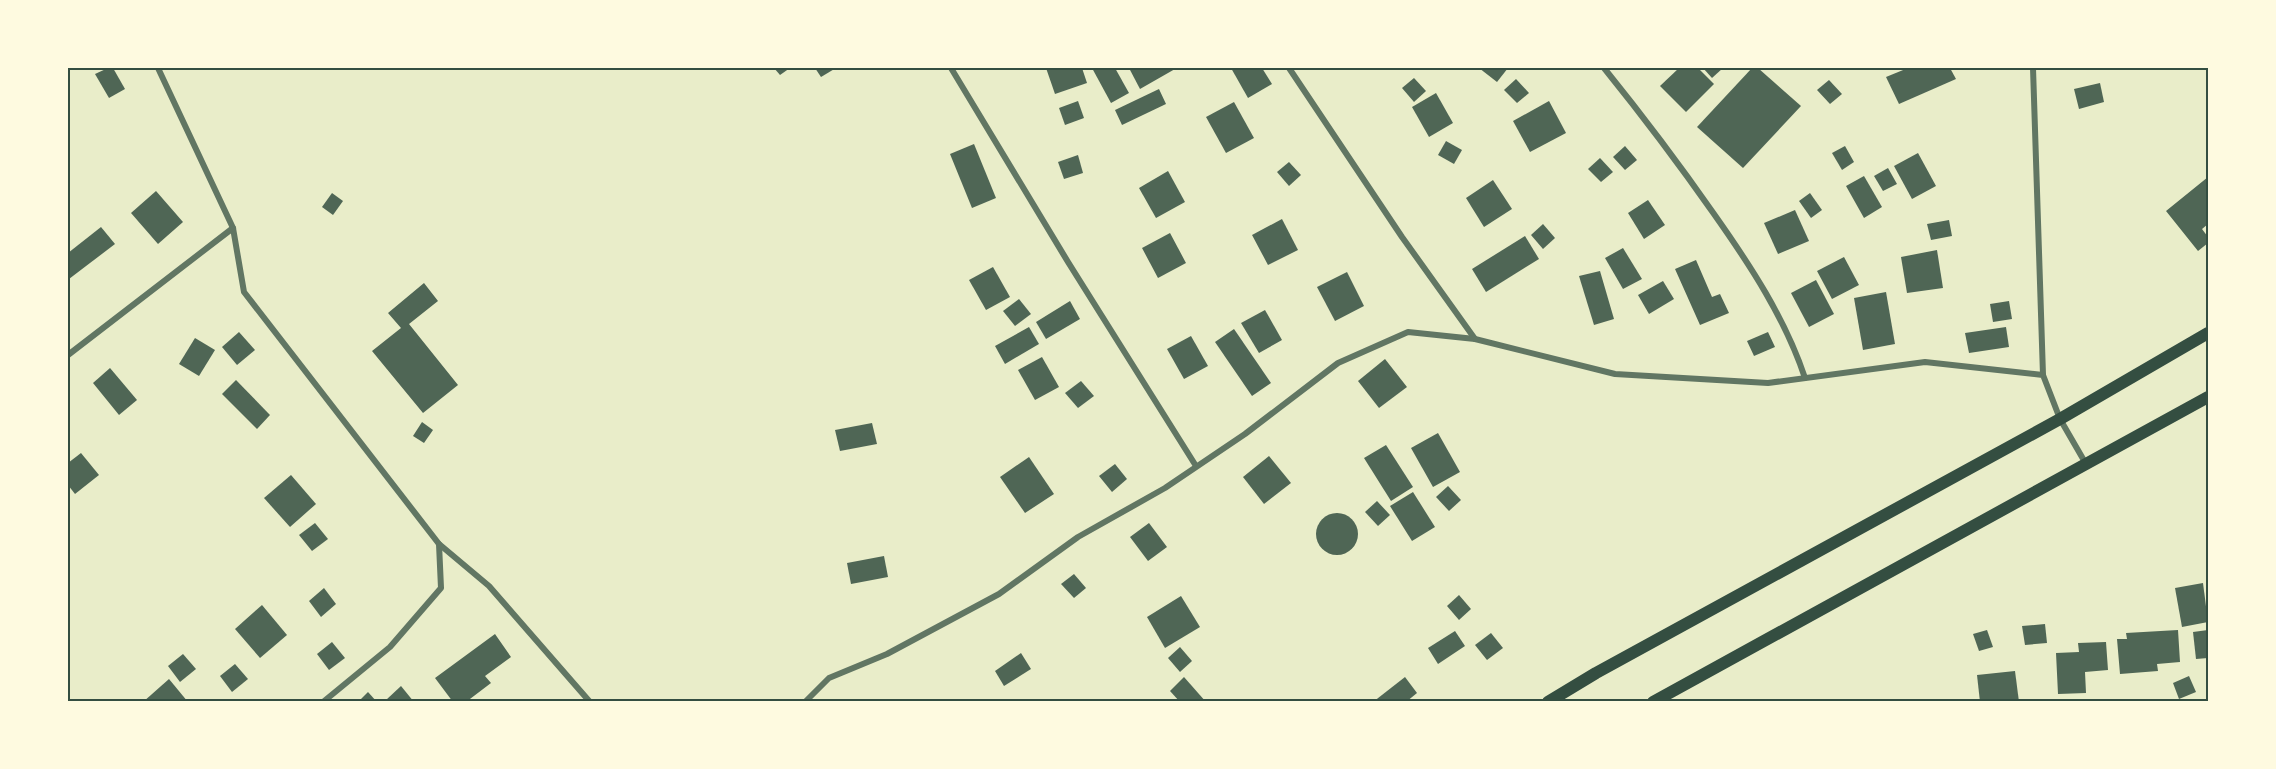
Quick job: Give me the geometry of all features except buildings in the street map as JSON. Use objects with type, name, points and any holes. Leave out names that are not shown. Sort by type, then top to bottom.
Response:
[{"type":"main road","points":[[1548,702],[1596,673],[2060,419],[2208,333]]},
{"type":"main road","points":[[1653,702],[2208,397]]},
{"type":"street","points":[[158,68],[233,228],[244,292],[439,544],[489,586],[590,702]]},
{"type":"street","points":[[951,68],[1068,262],[1196,466]]},
{"type":"street","points":[[1289,68],[1402,237],[1475,339]]},
{"type":"street","points":[[1604,68],[1664,141],[1745,259],[1795,346],[1805,378]]},
{"type":"street","points":[[2033,68],[2043,375],[2060,419],[2086,464]]},
{"type":"street","points":[[68,355],[233,228]]},
{"type":"street","points":[[805,702],[829,678],[887,654],[999,594],[1078,537],[1165,488],[1245,434],[1338,363],[1408,332],[1475,339],[1615,374],[1768,383],[1925,362],[2043,375]]},
{"type":"street","points":[[323,702],[390,647],[441,588],[439,544]]}]
